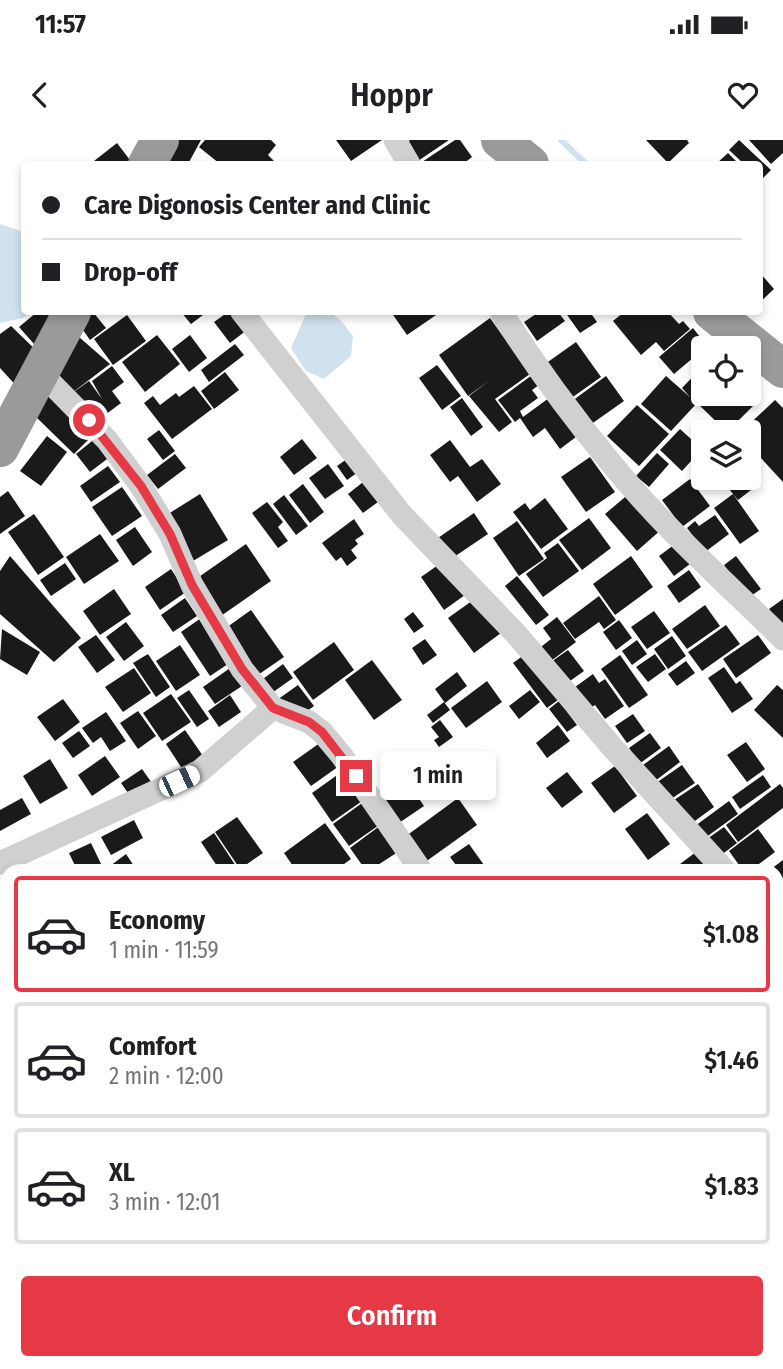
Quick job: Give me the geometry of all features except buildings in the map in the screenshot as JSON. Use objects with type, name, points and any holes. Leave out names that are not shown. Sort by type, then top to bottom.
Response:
[{"type":"highway","points":[[149,161],[160,140]]},
{"type":"highway","points":[[500,140],[526,161]]},
{"type":"highway","points":[[0,448],[70,315]]},
{"type":"highway","points":[[716,315],[783,369]]},
{"type":"street","points":[[396,140],[407,161]]},
{"type":"street","points":[[244,315],[402,515],[517,635],[612,747],[719,864]]},
{"type":"street","points":[[503,315],[571,413],[612,465],[665,523],[783,639]]},
{"type":"street","points":[[41,373],[107,440],[141,486],[170,534],[192,585],[242,669],[273,708],[309,722],[322,732],[342,755],[417,864]]},
{"type":"street","points":[[0,863],[200,771],[273,708]]},
{"type":"water","points":[[0,224],[21,231],[21,315],[28,315],[0,323]]},
{"type":"water","points":[[306,315],[334,315],[353,336],[351,356],[324,379],[306,371],[291,348]]},
{"type":"waterway","points":[[561,140],[583,161]]},
{"type":"route","points":[[89,420],[141,486],[170,534],[192,585],[242,669],[273,708],[309,722],[322,732],[356,776]]}]
